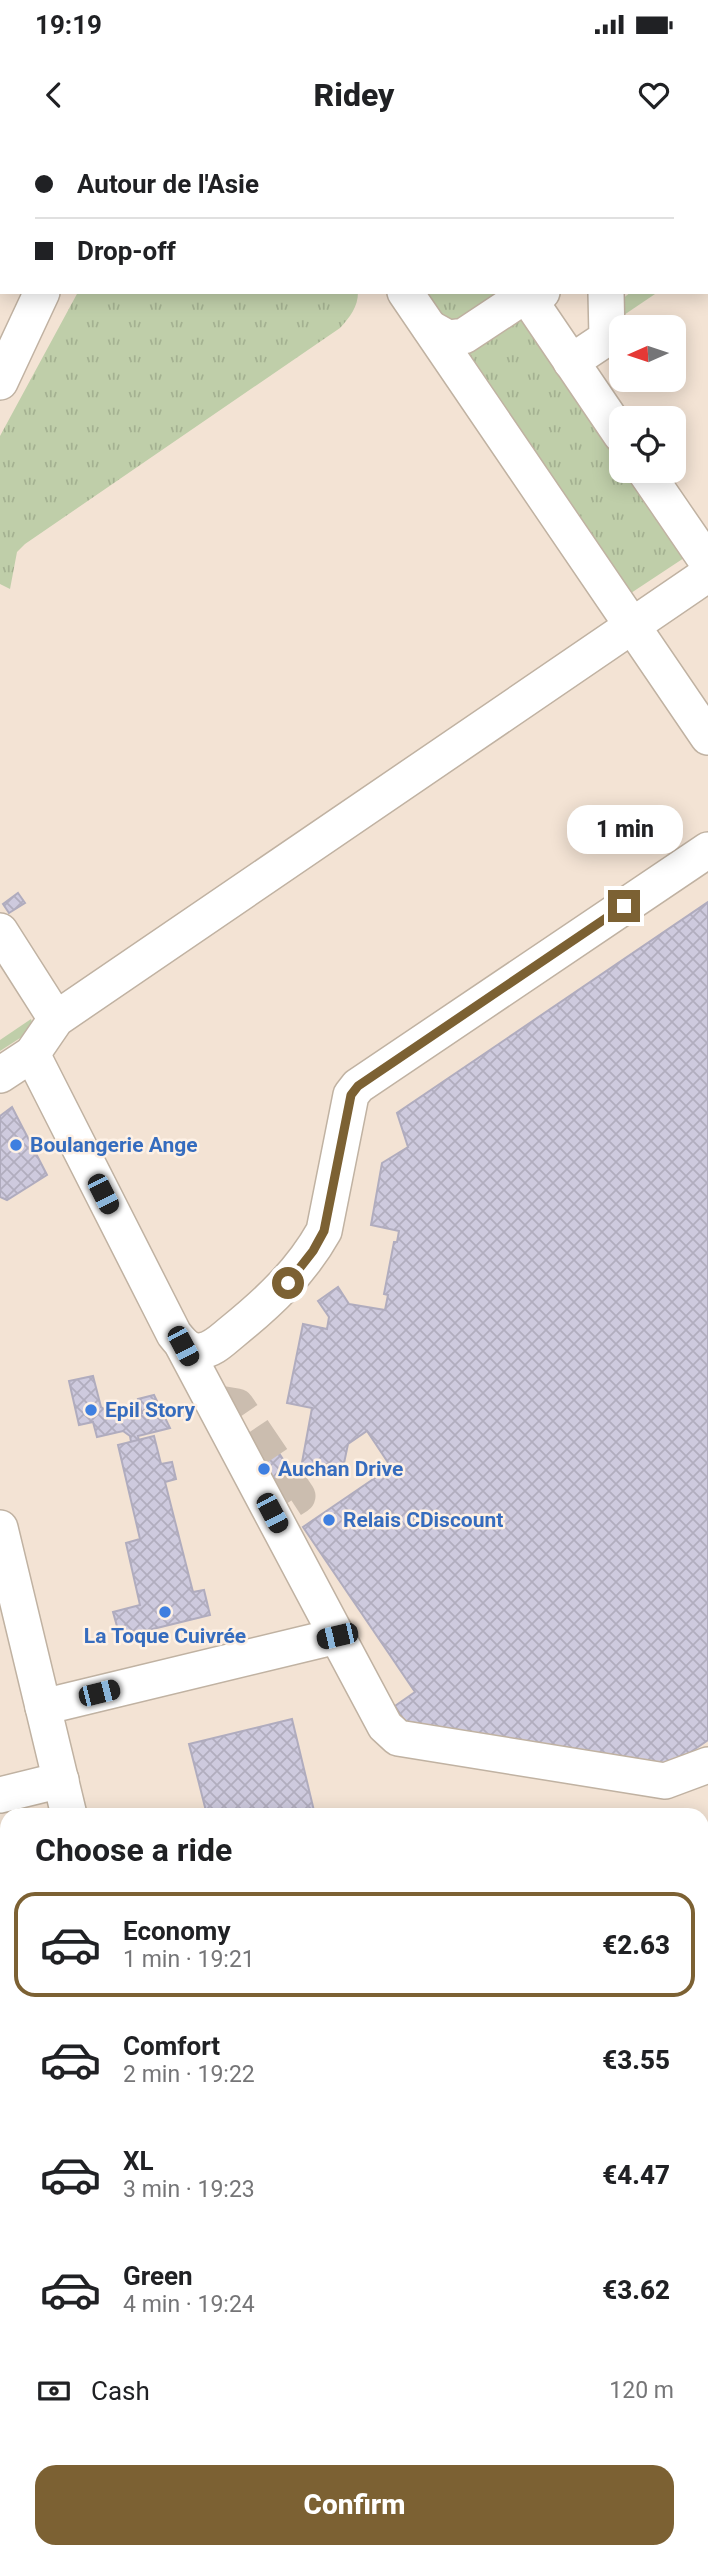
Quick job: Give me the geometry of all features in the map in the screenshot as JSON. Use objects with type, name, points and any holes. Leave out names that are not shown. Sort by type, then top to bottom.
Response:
[{"type":"street","points":[[0,382],[16,294]]},
{"type":"street","points":[[10,332],[40,294]]},
{"type":"street","points":[[10,332],[58,302],[62,294]]},
{"type":"street","points":[[406,294],[708,737]]},
{"type":"street","points":[[430,328],[448,338],[464,336],[529,294]]},
{"type":"street","points":[[532,294],[571,362],[609,417]]},
{"type":"street","points":[[571,362],[607,338],[606,294]]},
{"type":"street","points":[[653,483],[708,563]]},
{"type":"street","points":[[0,1075],[32,1054],[57,1019],[708,574]]},
{"type":"street","points":[[183,1346],[197,1352],[212,1348],[259,1311],[288,1283],[313,1251],[324,1231],[351,1095],[358,1086],[708,849]]},
{"type":"street","points":[[0,931],[57,1019]]},
{"type":"street","points":[[32,1054],[174,1334],[183,1346],[384,1726],[398,1738],[665,1781],[708,1765]]},
{"type":"street","points":[[0,1528],[67,1808]]},
{"type":"street","points":[[43,1707],[337,1636]]},
{"type":"street","points":[[0,1795],[61,1780]]},
{"type":"green space","points":[[77,294],[358,294],[353,312],[340,328],[25,544],[17,552],[10,589],[0,584],[0,436]]},
{"type":"green space","points":[[425,294],[499,294],[452,330]]},
{"type":"green space","points":[[628,294],[655,294],[624,315],[620,315],[617,303]]},
{"type":"green space","points":[[519,319],[536,332],[609,440],[609,483],[638,483],[687,556],[628,595],[468,354],[472,345]]},
{"type":"green space","points":[[31,1019],[34,1029],[0,1051],[0,1040]]},
{"type":"building","points":[[18,893],[25,903],[9,913],[3,904]]},
{"type":"building","points":[[708,902],[708,1740],[666,1769],[405,1721],[395,1706],[415,1692],[303,1527],[391,1467],[367,1431],[348,1444],[343,1468],[325,1464],[323,1472],[301,1468],[312,1408],[287,1403],[303,1324],[327,1329],[329,1317],[318,1301],[338,1287],[349,1304],[385,1310],[388,1295],[384,1294],[394,1242],[397,1242],[399,1231],[371,1225],[382,1163],[408,1147],[397,1113]]},
{"type":"building","name":"Boulangerie Ange","points":[[12,1107],[47,1175],[7,1200],[0,1197],[0,1116]]},
{"type":"building","name":"Epil Story","points":[[93,1376],[101,1407],[120,1419],[142,1413],[138,1399],[154,1395],[170,1428],[138,1436],[139,1441],[131,1442],[130,1436],[123,1431],[97,1437],[93,1422],[79,1425],[69,1381]]},
{"type":"building","points":[[267,1435],[296,1479],[263,1503],[234,1459]]},
{"type":"building","points":[[154,1436],[161,1464],[172,1462],[176,1479],[165,1482],[193,1592],[204,1590],[210,1615],[120,1637],[113,1612],[140,1605],[126,1543],[140,1539],[118,1445]]},
{"type":"building","points":[[292,1719],[313,1808],[205,1808],[189,1744]]},
{"type":"tunnel","points":[[213,1402],[237,1406],[298,1496],[272,1513]]},
{"type":"place","name":"Boulangerie Ange","points":[[16,1145]]},
{"type":"place","name":"Epil Story","points":[[91,1410]]},
{"type":"place","name":"Auchan Drive","points":[[264,1469]]},
{"type":"place","name":"Relais CDiscount","points":[[329,1520]]},
{"type":"place","name":"La Toque Cuivrée","points":[[165,1612]]},
{"type":"route","points":[[288,1283],[313,1251],[324,1231],[351,1095],[358,1086],[624,906]]}]
